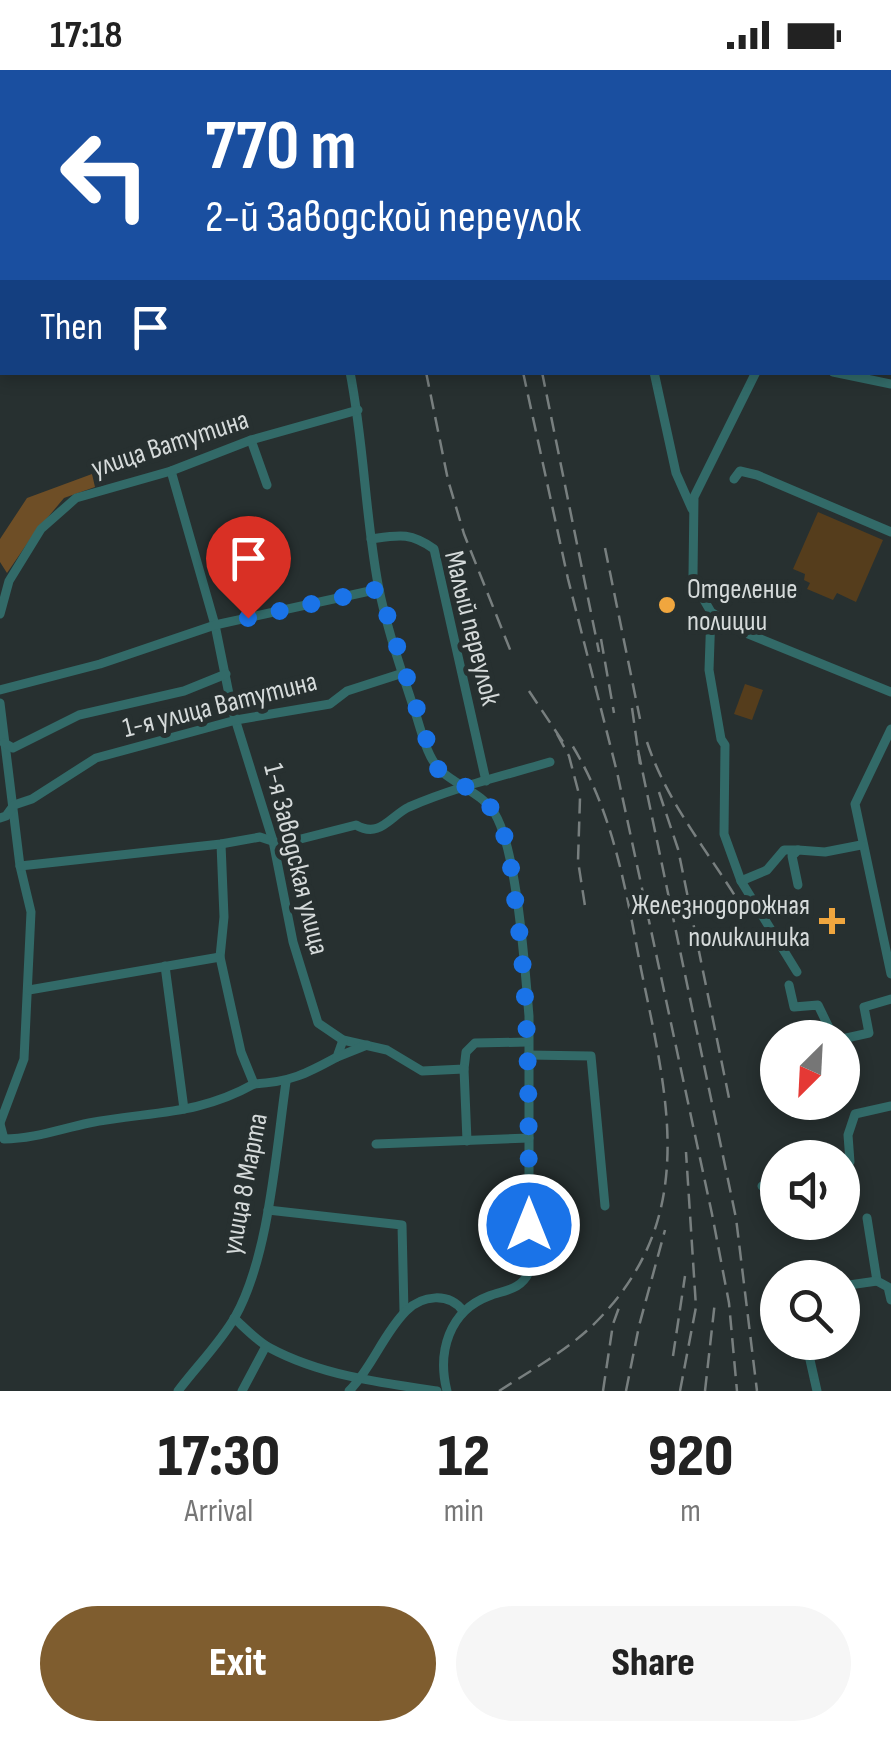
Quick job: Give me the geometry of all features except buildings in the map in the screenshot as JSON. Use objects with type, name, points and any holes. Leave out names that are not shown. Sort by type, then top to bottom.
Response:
[{"type":"street","points":[[351,375],[379,589],[403,673],[438,769],[489,805],[504,835],[525,975],[529,1272],[525,1282],[516,1288],[492,1294],[463,1310],[445,1350],[447,1391]]},
{"type":"street","points":[[655,375],[676,474],[693,512]]},
{"type":"street","points":[[755,375],[722,445],[697,486],[693,512],[693,574],[697,588],[712,612],[741,631],[891,692]]},
{"type":"street","points":[[848,375],[891,384]]},
{"type":"street","name":"улица Ватутина","points":[[0,614],[9,581],[41,528],[76,498],[171,471],[250,440],[358,410]]},
{"type":"street","points":[[250,440],[266,485]]},
{"type":"street","name":"1-я Заводская улица","points":[[171,471],[215,624],[236,720],[274,841],[293,942],[318,1022],[342,1040]]},
{"type":"street","points":[[737,475],[802,492],[891,532]]},
{"type":"street","name":"Малый переулок","points":[[371,538],[417,537],[434,549],[486,780]]},
{"type":"street","points":[[0,569],[9,581]]},
{"type":"street","points":[[0,690],[100,664],[215,624],[379,589]]},
{"type":"street","points":[[712,612],[710,670],[725,745],[724,834],[741,881],[796,972]]},
{"type":"street","name":"1-я улица Ватутина","points":[[0,818],[14,805],[96,758],[236,720],[330,704],[346,690],[403,673]]},
{"type":"street","points":[[2,744],[14,748],[79,715],[184,691],[226,674]]},
{"type":"street","points":[[0,703],[2,744],[20,866],[31,912],[24,1059],[0,1124],[4,1139],[22,1139],[92,1122],[172,1114],[225,1100],[254,1084],[286,1082],[371,1044]]},
{"type":"street","points":[[891,729],[855,804],[891,974]]},
{"type":"street","points":[[20,866],[221,844],[260,836],[281,844],[356,824],[365,830],[377,829],[388,825],[404,810],[464,787],[550,762]]},
{"type":"street","points":[[221,844],[224,918],[220,958],[241,1052],[254,1084]]},
{"type":"street","points":[[741,881],[767,870],[784,850],[825,852],[861,845]]},
{"type":"street","points":[[798,850],[792,856],[798,885]]},
{"type":"street","points":[[29,990],[220,958]]},
{"type":"street","points":[[164,966],[184,1109]]},
{"type":"street","points":[[789,985],[794,1007],[818,1004],[826,1020]]},
{"type":"street","points":[[860,1035],[869,1033],[864,1006],[891,998]]},
{"type":"street","points":[[336,1057],[342,1040],[386,1050],[422,1072],[464,1069]]},
{"type":"street","points":[[467,1140],[466,1052],[475,1043],[528,1042]]},
{"type":"street","points":[[528,1055],[592,1056],[605,1206]]},
{"type":"street","name":"улица 8 Марта","points":[[178,1391],[234,1318],[247,1288],[268,1210],[286,1082]]},
{"type":"street","points":[[848,1140],[855,1114],[891,1106]]},
{"type":"street","points":[[376,1144],[528,1138]]},
{"type":"street","points":[[268,1210],[402,1225],[404,1312]]},
{"type":"street","points":[[867,1218],[877,1281]]},
{"type":"street","points":[[860,1283],[877,1281],[888,1288],[891,1300]]},
{"type":"street","points":[[349,1391],[404,1312],[417,1302],[440,1296],[456,1302],[463,1310]]},
{"type":"street","points":[[234,1318],[266,1346],[361,1379],[436,1391]]},
{"type":"street","points":[[242,1391],[266,1346]]},
{"type":"street","points":[[810,1360],[817,1391]]},
{"type":"shaded area","points":[[92,474],[95,487],[64,498],[7,573],[0,562],[0,539],[27,498]]},
{"type":"shaded area","points":[[818,512],[883,540],[856,602],[837,593],[833,600],[807,589],[810,583],[804,580],[805,574],[793,569]]},
{"type":"shaded area","points":[[745,684],[763,690],[752,720],[734,714]]},
{"type":"railway","points":[[427,375],[448,480],[464,534],[513,657]]},
{"type":"railway","points":[[524,375],[568,579],[617,772],[712,1214],[729,1303],[737,1391]]},
{"type":"railway","points":[[543,375],[599,652]]},
{"type":"railway","points":[[605,548],[640,719]]},
{"type":"railway","points":[[601,639],[614,713]]},
{"type":"railway","points":[[529,691],[565,745]]},
{"type":"railway","points":[[632,708],[640,764]]},
{"type":"railway","points":[[557,734],[569,756],[580,798],[578,861],[585,906]]},
{"type":"railway","points":[[647,742],[679,810],[746,914]]},
{"type":"railway","points":[[499,1391],[587,1330],[630,1280],[651,1239],[663,1196],[668,1153],[660,1063],[617,854],[598,798],[572,745]]},
{"type":"railway","points":[[638,750],[736,1218],[757,1391]]},
{"type":"railway","points":[[659,792],[678,849],[729,1098]]},
{"type":"railway","points":[[680,1391],[696,1307],[686,1152]]},
{"type":"railway","points":[[626,1391],[665,1230]]},
{"type":"railway","points":[[673,1356],[685,1276]]},
{"type":"railway","points":[[705,1391],[715,1301]]},
{"type":"railway","points":[[603,1391],[613,1324],[621,1302]]},
{"type":"place","name":"Отделение полиции","points":[[667,605]]},
{"type":"place","name":"Железнодорожная поликлиника","points":[[832,921]]},
{"type":"route","points":[[248,618],[379,589],[433,760],[452,780],[476,793],[496,816],[504,835],[525,975],[529,1225]]}]
